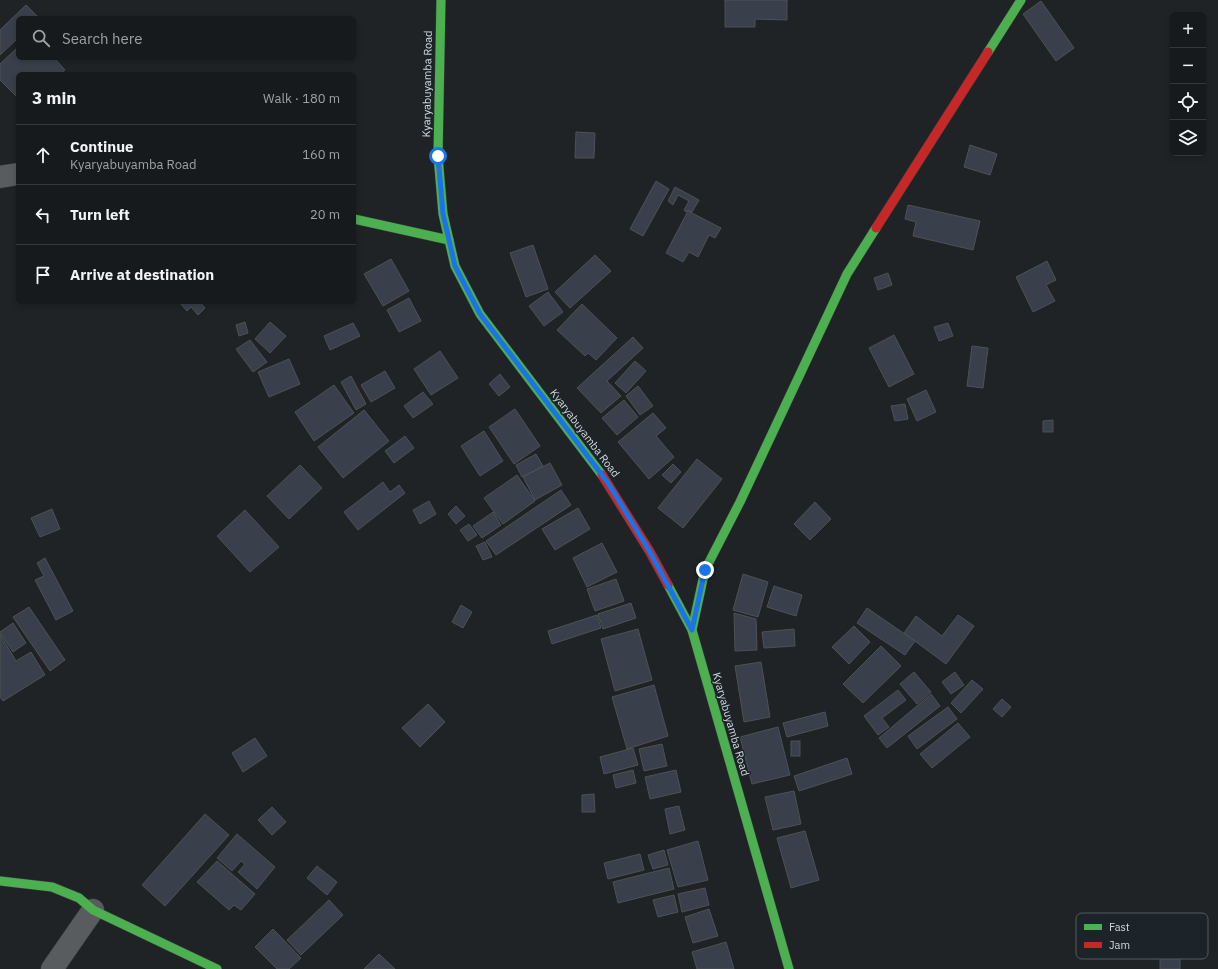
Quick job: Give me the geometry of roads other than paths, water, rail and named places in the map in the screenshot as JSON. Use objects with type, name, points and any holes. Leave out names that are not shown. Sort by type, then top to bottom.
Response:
[{"type":"street","name":"Kyaryabuyamba Road","points":[[441,0],[438,156],[443,214],[455,266],[480,314],[608,483],[650,552],[692,630],[789,969]]},
{"type":"street","points":[[692,630],[705,570],[740,502],[847,274],[1021,0]]},
{"type":"street","points":[[0,177],[16,174]]},
{"type":"street","points":[[356,219],[449,240]]},
{"type":"street","points":[[0,881],[52,888],[79,898],[93,910],[217,969]]},
{"type":"street","points":[[52,969],[93,910]]}]
